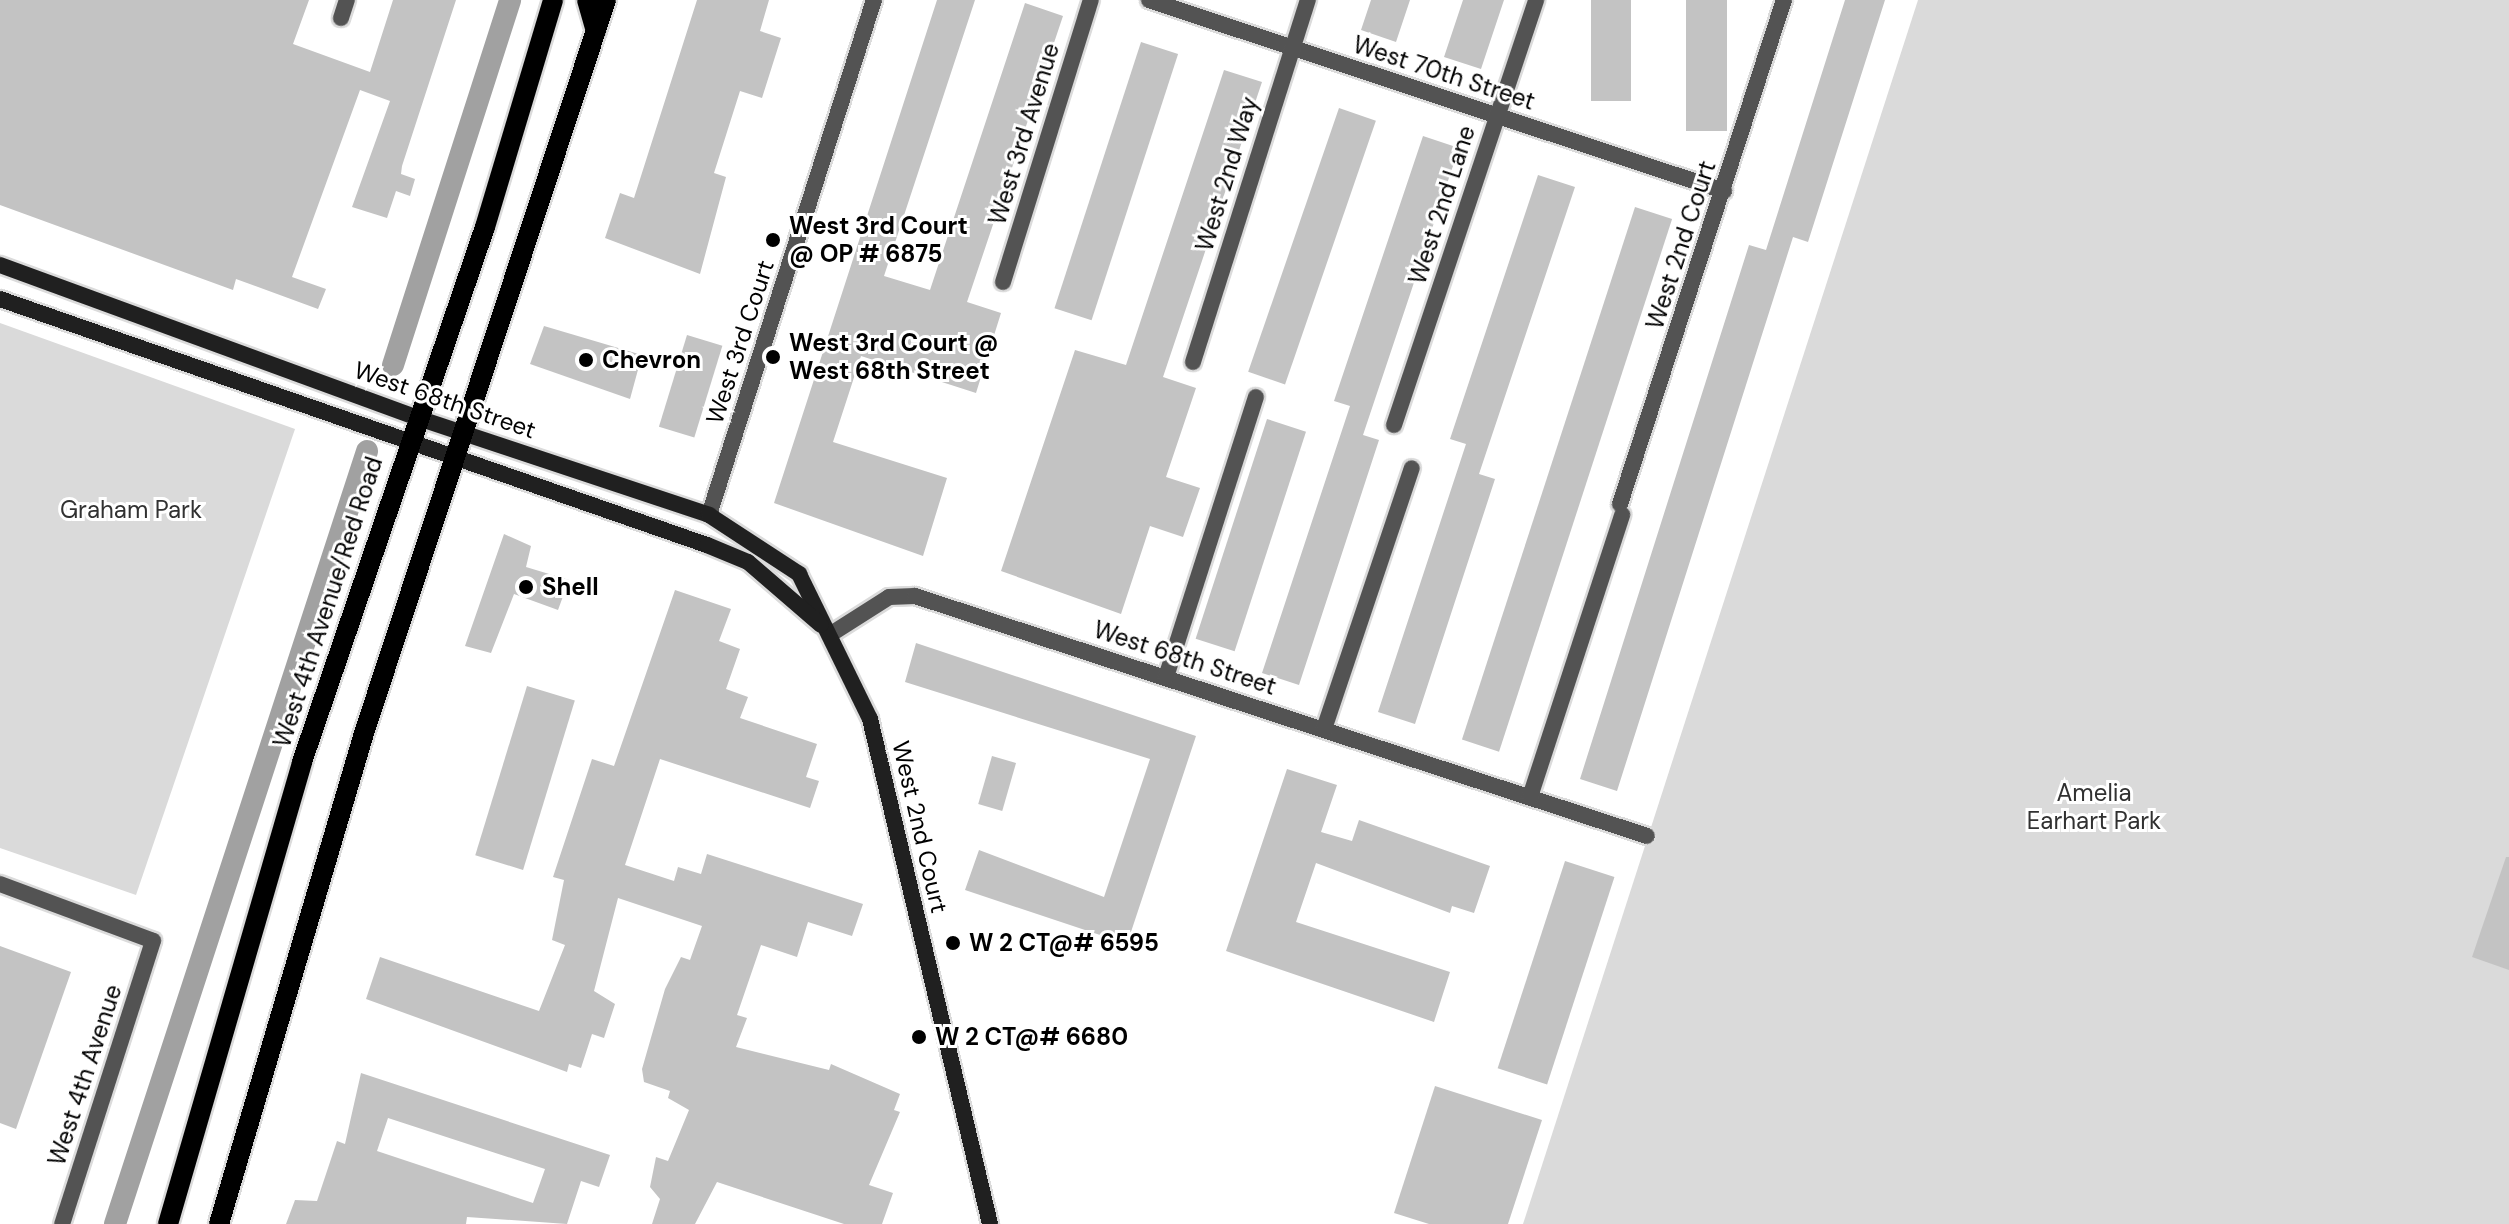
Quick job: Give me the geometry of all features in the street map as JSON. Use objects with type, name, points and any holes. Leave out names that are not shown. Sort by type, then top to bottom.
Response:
[{"type":"main road","name":"West 4th Avenue/Red Road","points":[[168,1224],[302,762],[418,418],[553,0]]},
{"type":"main road","points":[[587,0],[596,31]]},
{"type":"main road","points":[[219,1224],[453,459],[606,0]]},
{"type":"main road","name":"West 68th Street","points":[[0,265],[418,418],[709,515],[799,574],[831,634]]},
{"type":"main road","points":[[0,299],[408,445],[748,562],[831,634]]},
{"type":"main road","name":"West 2nd Court","points":[[831,634],[870,719],[990,1224]]},
{"type":"street","points":[[341,18],[347,0]]},
{"type":"street","name":"West 3rd Court","points":[[709,515],[874,0]]},
{"type":"street","name":"West 3rd Avenue","points":[[1003,282],[1091,0]]},
{"type":"street","name":"West 70th Street","points":[[1149,0],[1724,191]]},
{"type":"street","name":"West 2nd Way","points":[[1193,362],[1308,0]]},
{"type":"street","name":"West 2nd Lane","points":[[1394,425],[1536,0]]},
{"type":"street","name":"West 2nd Court","points":[[1530,797],[1784,0]]},
{"type":"street","points":[[1166,677],[1256,397]]},
{"type":"street","points":[[1324,729],[1412,468]]},
{"type":"street","name":"West 68th Street","points":[[831,634],[889,597],[915,596],[1647,836]]},
{"type":"street","name":"West 4th Avenue","points":[[0,884],[153,941],[62,1224]]},
{"type":"green space","name":"Amelia Earhart Park","points":[[1918,0],[2509,0],[2509,1224],[1523,1224]]},
{"type":"green space","name":"Graham Park","points":[[0,323],[295,429],[136,895],[0,848]]},
{"type":"building","points":[[0,0],[309,0],[293,44],[370,72],[393,0],[456,0],[402,166],[401,174],[415,179],[410,196],[396,191],[387,218],[352,207],[390,101],[360,90],[292,277],[326,289],[318,309],[236,279],[233,290],[0,205]]},
{"type":"building","points":[[697,0],[769,0],[760,31],[781,38],[762,98],[740,91],[714,173],[726,177],[700,274],[605,238],[620,193],[634,198]]},
{"type":"building","points":[[937,0],[975,0],[884,276],[930,290],[1025,3],[1063,16],[967,302],[1001,313],[976,393],[861,356],[833,442],[947,478],[923,556],[774,503]]},
{"type":"building","points":[[1371,0],[1410,0],[1396,42],[1361,30]]},
{"type":"building","points":[[1463,0],[1504,0],[1481,69],[1444,57]]},
{"type":"building","points":[[1591,0],[1631,0],[1631,101],[1591,101]]},
{"type":"building","points":[[1686,0],[1727,0],[1727,131],[1686,131]]},
{"type":"building","points":[[1845,0],[1885,0],[1808,242],[1793,237],[1617,791],[1580,779],[1749,245],[1766,250]]},
{"type":"building","points":[[1141,42],[1178,54],[1092,320],[1054,308]]},
{"type":"building","points":[[1224,70],[1262,82],[1163,377],[1196,388],[1166,477],[1200,488],[1183,537],[1150,526],[1121,614],[1001,571],[1075,350],[1126,365]]},
{"type":"building","points":[[1339,108],[1376,121],[1285,384],[1248,372]]},
{"type":"building","points":[[1423,136],[1459,148],[1363,435],[1379,440],[1299,685],[1262,673],[1350,406],[1334,401]]},
{"type":"building","points":[[1538,175],[1575,187],[1479,474],[1495,479],[1415,724],[1378,712],[1466,444],[1450,439]]},
{"type":"building","points":[[1635,207],[1672,219],[1499,752],[1462,740]]},
{"type":"building","name":"Chevron","points":[[544,326],[642,355],[630,399],[530,364]]},
{"type":"building","points":[[687,335],[722,346],[694,438],[659,427]]},
{"type":"building","points":[[1267,419],[1306,432],[1235,651],[1196,639]]},
{"type":"building","name":"Shell","points":[[504,534],[531,546],[526,567],[569,580],[558,610],[514,594],[491,653],[465,646]]},
{"type":"building","points":[[675,590],[731,609],[719,641],[740,649],[726,689],[748,697],[740,718],[817,744],[806,777],[819,781],[810,808],[660,759],[625,865],[674,881],[678,867],[701,874],[707,854],[863,904],[852,936],[808,922],[797,957],[761,945],[737,1015],[747,1018],[736,1047],[829,1070],[831,1064],[900,1094],[894,1110],[900,1112],[869,1185],[893,1193],[882,1224],[844,1224],[717,1182],[695,1224],[652,1224],[660,1199],[650,1187],[656,1157],[668,1161],[689,1110],[668,1098],[670,1091],[644,1082],[642,1069],[665,989],[681,957],[690,960],[702,926],[618,898],[594,991],[615,1004],[604,1038],[592,1034],[581,1068],[569,1064],[567,1072],[366,999],[380,957],[539,1011],[565,945],[552,940],[564,880],[553,877],[592,759],[614,766]]},
{"type":"building","points":[[916,643],[1196,736],[1127,944],[965,890],[979,850],[1104,897],[1150,759],[905,682]]},
{"type":"building","points":[[527,686],[575,701],[523,870],[475,855]]},
{"type":"building","points":[[992,756],[1016,763],[1002,811],[978,804]]},
{"type":"building","points":[[1287,769],[1337,785],[1321,832],[1352,841],[1359,820],[1490,866],[1474,913],[1452,906],[1450,913],[1316,863],[1296,922],[1450,972],[1434,1022],[1226,951]]},
{"type":"building","points":[[2506,857],[2509,857],[2509,970],[2472,957]]},
{"type":"building","points":[[1565,861],[1614,877],[1547,1084],[1498,1068]]},
{"type":"building","points":[[0,946],[71,972],[16,1129],[0,1123]]},
{"type":"building","points":[[361,1073],[610,1155],[599,1187],[581,1181],[567,1224],[467,1217],[466,1224],[286,1224],[295,1200],[317,1201],[337,1141],[345,1144]],"holes":[[[388,1118],[545,1169],[533,1203],[377,1151]]]},
{"type":"building","points":[[1435,1086],[1542,1120],[1508,1224],[1429,1224],[1394,1213]]},
{"type":"waterway","points":[[393,365],[510,0]]},
{"type":"waterway","points":[[115,1224],[367,451]]},
{"type":"place","name":"West 3rd Court @ OP # 6875","points":[[773,240]]},
{"type":"place","name":"West 3rd Court @ West 68th Street","points":[[773,357]]},
{"type":"place","name":"Chevron","points":[[586,360]]},
{"type":"place","name":"Shell","points":[[526,587]]},
{"type":"place","name":"W 2 CT@# 6595","points":[[953,943]]},
{"type":"place","name":"W 2 CT@# 6680","points":[[919,1037]]}]
